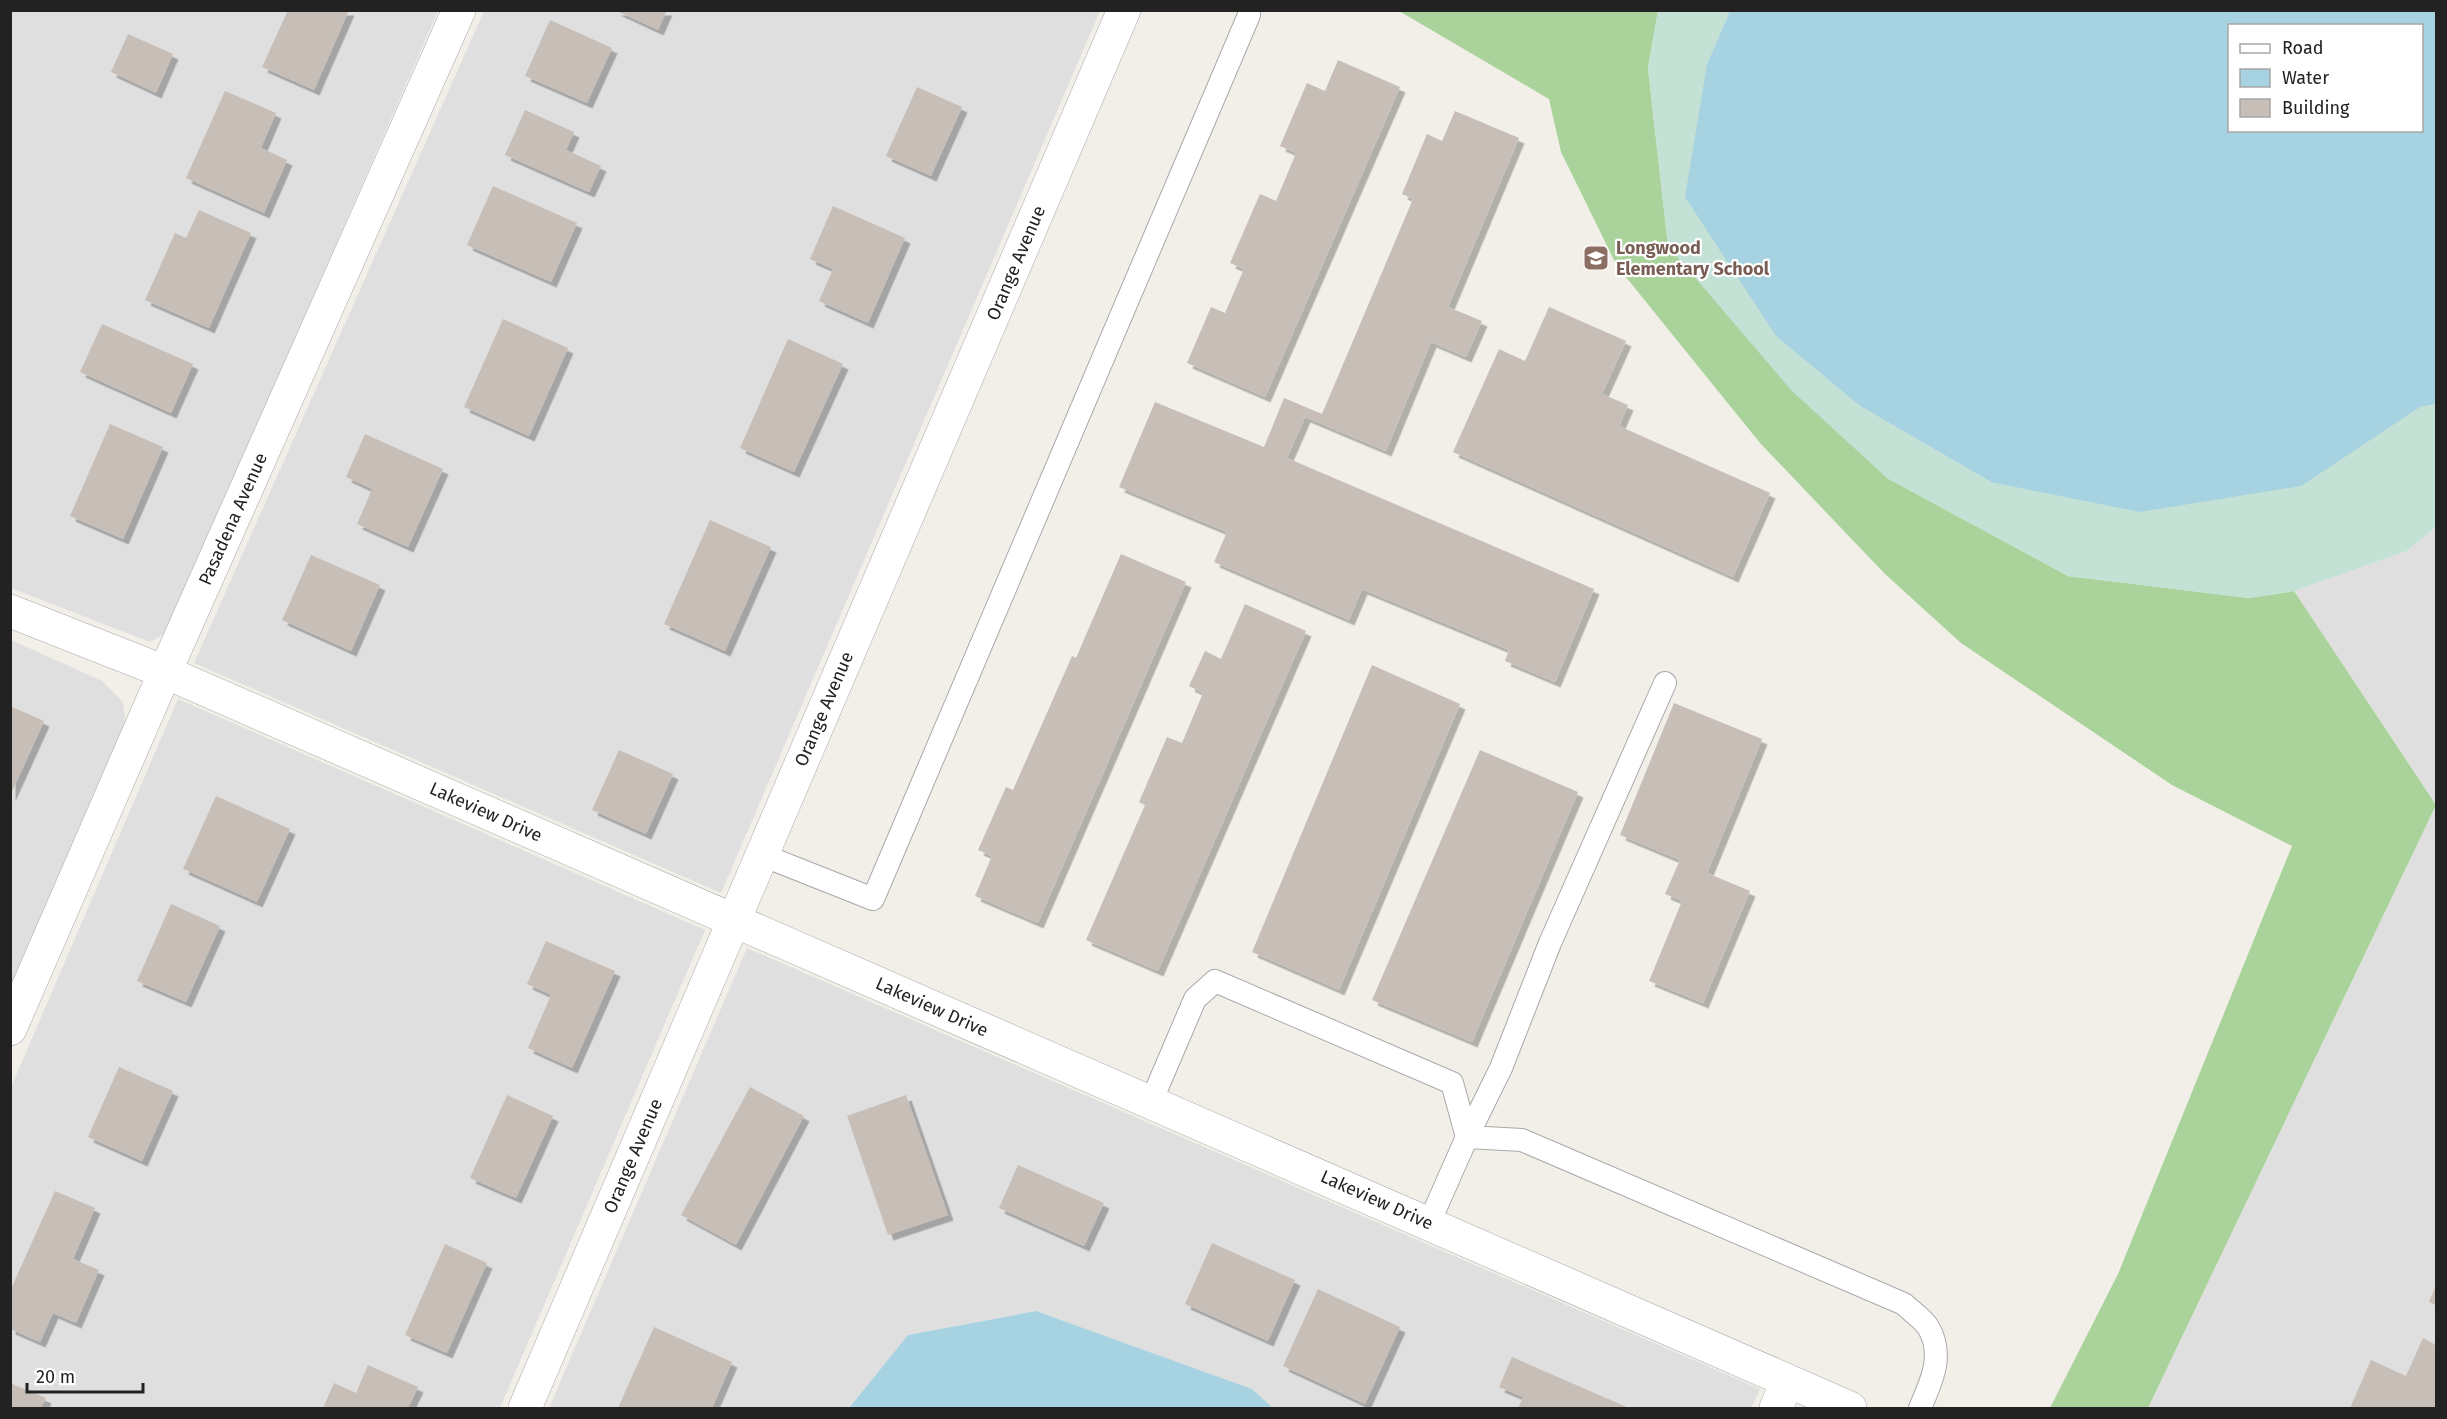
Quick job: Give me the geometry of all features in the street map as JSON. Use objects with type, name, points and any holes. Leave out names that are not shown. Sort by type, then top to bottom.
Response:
[{"type":"street","name":"Pasadena Avenue","points":[[10,1029],[165,672],[459,10]]},
{"type":"street","name":"Orange Avenue","points":[[525,1408],[1124,10]]},
{"type":"street","name":"Lakeview Drive","points":[[10,611],[165,672],[1429,1223],[1781,1395],[1850,1408]]},
{"type":"lane","points":[[762,855],[873,899],[1249,15],[1249,10]]},
{"type":"lane","points":[[1429,1223],[1501,1068],[1550,943],[1665,683]]},
{"type":"lane","points":[[1151,1102],[1195,999],[1215,981],[1452,1083],[1467,1137]]},
{"type":"lane","points":[[1467,1137],[1522,1140],[1904,1304],[1928,1326],[1935,1346],[1935,1374],[1920,1408]]},
{"type":"shaded area","points":[[10,11],[438,11],[169,626],[164,634],[150,642],[11,588]]},
{"type":"shaded area","points":[[484,11],[1100,11],[721,893],[194,663]]},
{"type":"shaded area","points":[[2436,527],[2436,805],[2294,591],[2407,551]]},
{"type":"shaded area","points":[[11,640],[102,681],[123,702],[126,726],[11,988]]},
{"type":"shaded area","points":[[178,699],[705,930],[500,1408],[11,1408],[11,1087]]},
{"type":"shaded area","points":[[2436,805],[2436,1408],[2148,1408]]},
{"type":"shaded area","points":[[747,948],[1760,1389],[1751,1408],[1273,1408],[1252,1389],[1036,1311],[908,1335],[849,1408],[549,1408]]},
{"type":"green space","points":[[1399,11],[1658,11],[1648,68],[1668,246],[1887,478],[2068,576],[2249,598],[2294,591],[2436,805],[2148,1408],[2050,1408],[2118,1274],[2292,846],[2172,785],[1961,643],[1885,574],[1760,443],[1617,266],[1561,152],[1549,99]]},
{"type":"green space","points":[[1658,11],[1730,11],[1707,64],[1776,336],[1860,406],[1991,482],[2436,404],[2436,527],[2407,551],[2294,591],[2249,598],[2068,576],[1887,478],[1791,390],[1668,246],[1648,67]]},
{"type":"water","points":[[1730,11],[2436,11],[2436,404],[2420,407],[2301,486],[2140,512],[1991,482],[1860,406],[1776,336],[1685,197],[1707,64]]},
{"type":"water","points":[[1036,1311],[1252,1389],[1273,1408],[849,1408],[908,1335]]},
{"type":"building","points":[[288,10],[349,10],[314,90],[262,67]]},
{"type":"building","points":[[615,10],[667,10],[658,30]]},
{"type":"building","points":[[550,20],[612,48],[587,103],[525,76]]},
{"type":"building","points":[[128,34],[173,54],[156,93],[111,72]]},
{"type":"building","points":[[1338,60],[1400,87],[1265,397],[1187,363],[1211,307],[1225,313],[1244,269],[1230,263],[1260,194],[1276,201],[1296,153],[1280,146],[1307,83],[1325,91]]},
{"type":"building","points":[[917,87],[962,107],[931,176],[886,156]]},
{"type":"building","points":[[225,91],[276,113],[261,148],[287,160],[264,213],[186,178]]},
{"type":"building","points":[[525,110],[574,132],[566,150],[601,166],[589,192],[505,155]]},
{"type":"building","points":[[1455,111],[1519,138],[1448,307],[1482,321],[1466,357],[1431,342],[1386,451],[1305,417],[1287,458],[1594,589],[1555,682],[1505,661],[1509,650],[1362,589],[1349,620],[1214,562],[1227,532],[1119,487],[1155,402],[1264,447],[1284,398],[1322,414],[1413,199],[1402,194],[1427,134],[1442,141]]},
{"type":"building","points":[[493,186],[577,223],[551,282],[467,245]]},
{"type":"building","points":[[833,206],[905,238],[868,323],[819,301],[833,269],[810,259]]},
{"type":"building","points":[[199,210],[251,233],[209,328],[145,300],[175,233],[186,238]]},
{"type":"building","points":[[1549,307],[1626,341],[1602,394],[1628,405],[1619,426],[1770,493],[1733,577],[1453,452],[1499,349],[1525,361]]},
{"type":"building","points":[[503,319],[568,348],[529,436],[464,407]]},
{"type":"building","points":[[102,324],[193,364],[171,413],[80,372]]},
{"type":"building","points":[[788,339],[843,364],[794,472],[740,448]]},
{"type":"building","points":[[110,424],[163,447],[123,539],[70,516]]},
{"type":"building","points":[[365,434],[443,469],[408,547],[357,524],[372,489],[346,477]]},
{"type":"building","points":[[710,520],[771,547],[725,651],[664,624]]},
{"type":"building","points":[[1121,554],[1186,582],[1038,923],[975,896],[992,856],[978,850],[1006,787],[1013,790],[1072,656],[1076,658]]},
{"type":"building","points":[[311,555],[380,585],[351,651],[282,620]]},
{"type":"building","points":[[1245,604],[1306,631],[1158,971],[1086,940],[1145,805],[1139,802],[1167,737],[1182,743],[1203,693],[1189,686],[1205,651],[1221,659]]},
{"type":"building","points":[[1372,665],[1460,704],[1339,990],[1252,952]]},
{"type":"building","points":[[1674,703],[1762,739],[1707,873],[1750,891],[1703,1003],[1649,981],[1682,901],[1665,894],[1680,860],[1620,835]]},
{"type":"building","points":[[10,706],[44,721],[10,796]]},
{"type":"building","points":[[619,750],[673,774],[646,834],[592,810]]},
{"type":"building","points":[[1480,750],[1578,792],[1472,1042],[1372,1000]]},
{"type":"building","points":[[216,796],[290,829],[257,902],[183,869]]},
{"type":"building","points":[[171,904],[220,926],[186,1002],[137,981]]},
{"type":"building","points":[[546,941],[615,971],[572,1068],[528,1048],[551,995],[527,984]]},
{"type":"building","points":[[119,1067],[173,1091],[142,1161],[88,1137]]},
{"type":"building","points":[[750,1087],[804,1116],[736,1245],[681,1215]]},
{"type":"building","points":[[507,1095],[553,1116],[516,1198],[470,1178]]},
{"type":"building","points":[[906,1095],[948,1215],[888,1235],[847,1116]]},
{"type":"building","points":[[1018,1165],[1104,1203],[1084,1246],[999,1208]]},
{"type":"building","points":[[55,1191],[95,1208],[73,1259],[99,1270],[76,1323],[53,1313],[40,1342],[10,1329],[10,1291]]},
{"type":"building","points":[[1212,1243],[1295,1280],[1268,1341],[1185,1304]]},
{"type":"building","points":[[445,1244],[487,1263],[447,1353],[405,1335]]},
{"type":"building","points":[[2436,1285],[2436,1305],[2429,1302]]},
{"type":"building","points":[[1318,1289],[1400,1327],[1365,1404],[1283,1366]]},
{"type":"building","points":[[654,1327],[732,1362],[712,1408],[618,1408]]},
{"type":"building","points":[[2423,1338],[2436,1345],[2436,1408],[2350,1408],[2371,1360],[2406,1376]]},
{"type":"building","points":[[1512,1357],[1629,1408],[1518,1408],[1523,1397],[1499,1387]]},
{"type":"building","points":[[368,1365],[418,1387],[408,1408],[323,1408],[334,1383],[356,1393]]},
{"type":"building","points":[[10,1383],[46,1398],[41,1408],[10,1408]]},
{"type":"place","name":"Longwood Elementary School","points":[[1596,258]]}]
